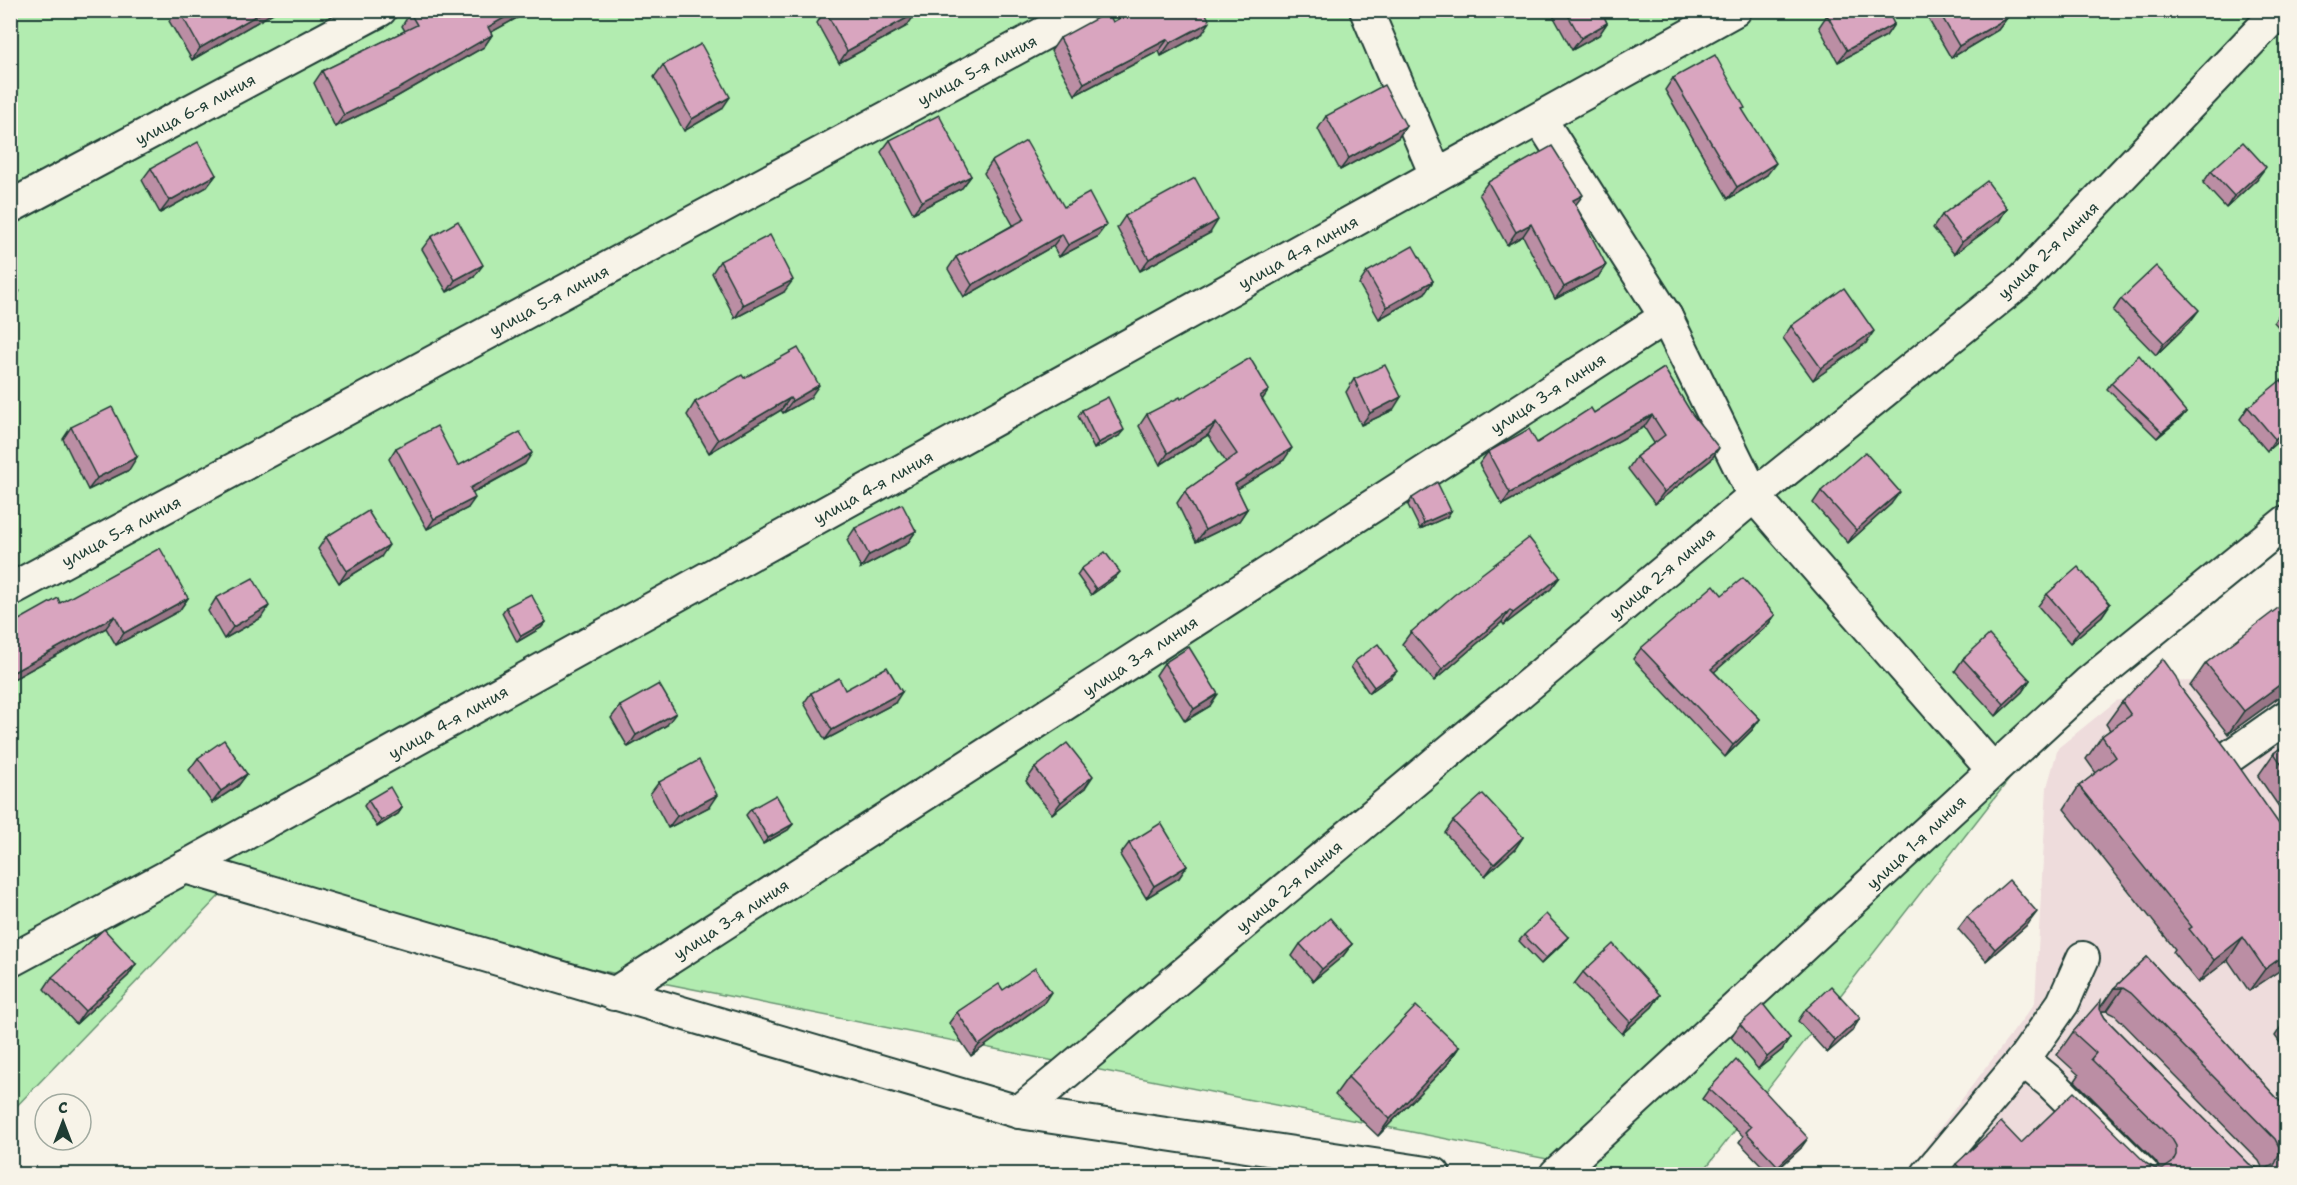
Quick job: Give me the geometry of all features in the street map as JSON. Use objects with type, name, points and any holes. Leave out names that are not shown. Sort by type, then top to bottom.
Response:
[{"type":"street","name":"улица 6-я линия","points":[[10,207],[380,10]]},
{"type":"street","name":"улица 5-я линия","points":[[10,590],[1087,10]]},
{"type":"street","points":[[1366,10],[1437,175]]},
{"type":"street","name":"улица 4-я линия","points":[[10,961],[185,867],[1735,10]]},
{"type":"street","name":"улица 2-я линия","points":[[1019,1112],[1754,496],[2023,279],[2280,10]]},
{"type":"street","points":[[1540,119],[1666,317],[1754,496],[1993,770]]},
{"type":"street","name":"улица 3-я линия","points":[[614,994],[1666,317]]},
{"type":"street","name":"улица 1-я линия","points":[[1556,1174],[2088,683],[2286,522]]},
{"type":"street","points":[[2205,734],[2232,770],[2286,717]]},
{"type":"street","points":[[185,867],[1019,1112],[1434,1174]]},
{"type":"street","points":[[1928,1174],[2023,1060],[2063,1003],[2082,958]]},
{"type":"street","points":[[2023,1060],[2050,1082],[2143,1174]]},
{"type":"shaded area","points":[[2286,613],[2286,1174],[1905,1174],[2035,1003],[2047,787],[2058,748],[2116,701],[2132,697],[2147,682],[2196,681]]},
{"type":"green space","points":[[11,11],[2286,11],[2286,520],[2100,663],[1701,1174],[1623,1174],[220,895],[11,1112]]},
{"type":"building","points":[[179,10],[266,10],[200,48]]},
{"type":"building","points":[[416,10],[518,10],[488,27],[492,35],[400,88],[344,115],[322,71],[417,25],[410,13]]},
{"type":"building","points":[[825,10],[914,10],[916,13],[847,51]]},
{"type":"building","points":[[1134,10],[1204,10],[1210,22],[1170,43],[1168,39],[1084,83],[1060,38],[1108,12],[1113,22]]},
{"type":"building","points":[[1565,10],[1601,10],[1607,23],[1581,38]]},
{"type":"building","points":[[1836,10],[1887,10],[1894,24],[1847,50],[1827,15]]},
{"type":"building","points":[[1938,10],[2002,10],[2007,18],[1959,46]]},
{"type":"building","points":[[701,44],[730,97],[692,119],[663,65]]},
{"type":"building","points":[[1715,55],[1745,108],[1742,109],[1776,163],[1737,187],[1673,78]]},
{"type":"building","points":[[1384,85],[1406,126],[1349,158],[1326,116]]},
{"type":"building","points":[[939,115],[971,176],[922,201],[890,140]]},
{"type":"building","points":[[1026,141],[1064,207],[1089,193],[1106,225],[1068,245],[1062,234],[972,285],[956,257],[1025,219],[992,161]]},
{"type":"building","points":[[198,142],[216,175],[169,201],[151,168]]},
{"type":"building","points":[[2243,142],[2266,167],[2234,196],[2211,171]]},
{"type":"building","points":[[1552,146],[1583,195],[1573,200],[1606,265],[1564,287],[1531,224],[1516,232],[1488,182]]},
{"type":"building","points":[[1195,178],[1218,220],[1149,259],[1125,216]]},
{"type":"building","points":[[1987,181],[2007,208],[1962,242],[1942,215]]},
{"type":"building","points":[[458,221],[483,265],[455,280],[431,237]]},
{"type":"building","points":[[770,235],[793,280],[743,305],[720,261]]},
{"type":"building","points":[[1413,246],[1433,281],[1387,307],[1367,272]]},
{"type":"building","points":[[2156,266],[2199,310],[2164,343],[2121,299]]},
{"type":"building","points":[[10,271],[19,292],[10,296]]},
{"type":"building","points":[[1844,288],[1874,331],[1821,368],[1791,326]]},
{"type":"building","points":[[798,348],[819,385],[792,401],[790,398],[718,440],[695,402],[742,375],[744,378]]},
{"type":"building","points":[[2139,355],[2186,412],[2162,432],[2111,383]]},
{"type":"building","points":[[1250,358],[1269,390],[1260,396],[1292,448],[1235,484],[1247,509],[1205,530],[1185,491],[1237,454],[1216,423],[1168,453],[1147,414],[1180,397],[1181,399]]},
{"type":"building","points":[[1385,365],[1401,397],[1370,413],[1354,379]]},
{"type":"building","points":[[1664,368],[1692,414],[1719,448],[1664,492],[1636,457],[1665,435],[1652,415],[1510,493],[1488,452],[1529,429],[1537,443],[1591,408],[1594,413]]},
{"type":"building","points":[[2281,380],[2286,387],[2286,429],[2275,439],[2248,407]]},
{"type":"building","points":[[1108,397],[1124,430],[1098,443],[1082,410]]},
{"type":"building","points":[[112,407],[137,457],[97,478],[71,427]]},
{"type":"building","points":[[437,426],[458,466],[520,432],[532,453],[470,488],[475,498],[434,519],[396,448]]},
{"type":"building","points":[[1865,452],[1900,492],[1856,530],[1821,491]]},
{"type":"building","points":[[1437,482],[1451,511],[1424,523],[1412,498]]},
{"type":"building","points":[[902,504],[916,531],[869,555],[855,528]]},
{"type":"building","points":[[368,511],[389,545],[347,571],[326,537]]},
{"type":"building","points":[[1529,538],[1560,577],[1513,613],[1510,610],[1442,669],[1411,632],[1454,595]]},
{"type":"building","points":[[160,548],[188,598],[124,633],[115,616],[10,674],[10,625],[58,598],[60,603]]},
{"type":"building","points":[[1105,552],[1120,572],[1096,589],[1081,569]]},
{"type":"building","points":[[2078,567],[2110,604],[2079,631],[2047,594]]},
{"type":"building","points":[[253,578],[269,606],[233,627],[216,598]]},
{"type":"building","points":[[1743,578],[1775,615],[1711,669],[1760,719],[1733,745],[1641,648],[1714,585],[1722,595]]},
{"type":"building","points":[[531,594],[546,622],[521,636],[506,607]]},
{"type":"building","points":[[2286,602],[2286,680],[2244,711],[2206,663]]},
{"type":"building","points":[[1989,635],[2030,680],[2004,704],[1963,659]]},
{"type":"building","points":[[1378,644],[1397,671],[1374,687],[1355,661]]},
{"type":"building","points":[[1189,647],[1218,694],[1194,709],[1164,663]]},
{"type":"building","points":[[2163,659],[2180,687],[2286,834],[2286,954],[2265,969],[2243,937],[2214,960],[2189,929],[2192,927],[2079,786],[2116,757],[2102,736],[2131,715],[2122,702]]},
{"type":"building","points":[[887,667],[902,692],[832,730],[811,693],[839,678],[845,690]]},
{"type":"building","points":[[659,684],[676,713],[636,735],[620,706]]},
{"type":"building","points":[[224,740],[247,774],[221,791],[198,758]]},
{"type":"building","points":[[1067,743],[1093,776],[1061,802],[1035,768]]},
{"type":"building","points":[[2286,744],[2286,771],[2274,753]]},
{"type":"building","points":[[699,760],[717,795],[677,816],[659,782]]},
{"type":"building","points":[[390,787],[402,808],[381,821],[368,800]]},
{"type":"building","points":[[1483,794],[1523,837],[1494,864],[1453,821]]},
{"type":"building","points":[[776,795],[793,824],[768,838],[751,809]]},
{"type":"building","points":[[1161,823],[1187,866],[1154,886],[1129,843]]},
{"type":"building","points":[[2009,880],[2037,912],[1995,949],[1967,917]]},
{"type":"building","points":[[1546,914],[1568,937],[1546,958],[1524,935]]},
{"type":"building","points":[[1330,918],[1352,944],[1322,969],[1300,944]]},
{"type":"building","points":[[104,929],[136,964],[85,1011],[52,977]]},
{"type":"building","points":[[1613,944],[1660,995],[1630,1022],[1583,972]]},
{"type":"building","points":[[2147,957],[2286,1108],[2286,1174],[1958,1174],[1962,1171],[1956,1164],[2001,1122],[2021,1143],[2074,1092],[2147,1164],[2163,1169],[2172,1163],[2176,1155],[2176,1146],[2172,1139],[2091,1059],[2096,1053],[2073,1032],[2101,1000],[2100,1009],[2105,1018],[2249,1164],[2266,1169],[2275,1164],[2279,1155],[2279,1147],[2275,1139],[2131,993],[2123,988],[2114,988]]},
{"type":"building","points":[[1035,968],[1051,992],[979,1045],[957,1012],[999,984],[1003,990]]},
{"type":"building","points":[[1831,986],[1860,1018],[1835,1041],[1806,1009]]},
{"type":"building","points":[[1763,1004],[1790,1038],[1767,1057],[1740,1024]]},
{"type":"building","points":[[1416,1006],[1459,1047],[1390,1119],[1348,1077]]},
{"type":"building","points":[[1736,1060],[1808,1138],[1778,1166],[1746,1132],[1751,1127],[1709,1089]]}]
